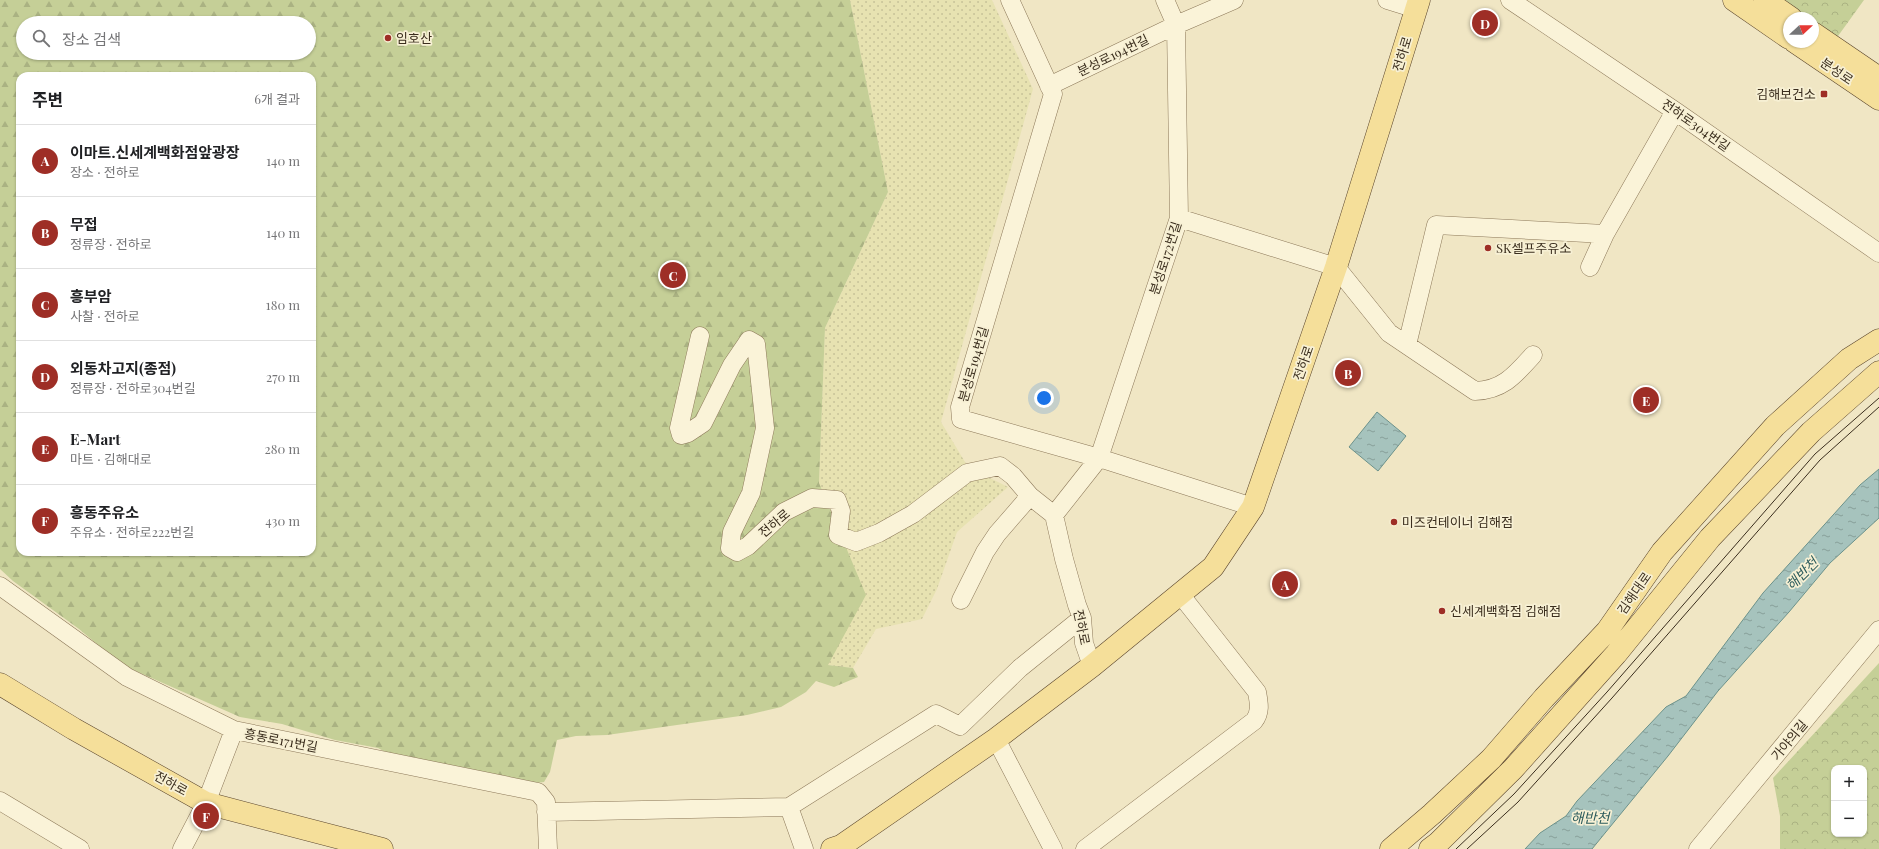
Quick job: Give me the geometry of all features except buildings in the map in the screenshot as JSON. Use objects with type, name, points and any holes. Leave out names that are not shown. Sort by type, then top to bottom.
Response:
[{"type":"main road","points":[[1734,0],[1783,34]]},
{"type":"main road","points":[[1765,0],[1783,12]]},
{"type":"main road","name":"전하로","points":[[839,848],[996,739],[1092,666],[1213,567],[1253,507],[1336,267],[1418,4]]},
{"type":"main road","name":"분성로","points":[[1819,37],[1879,78]]},
{"type":"main road","name":"분성로","points":[[1804,48],[1879,99]]},
{"type":"main road","name":"김해대로","points":[[1391,849],[1491,759],[1544,698],[1607,631],[1662,552],[1775,426],[1849,359],[1879,340]]},
{"type":"main road","name":"김해대로","points":[[1430,849],[1438,844],[1513,769],[1616,654],[1710,538],[1726,521],[1811,432],[1879,372]]},
{"type":"main road","name":"전하로","points":[[0,684],[74,729],[206,803],[382,849]]},
{"type":"street","name":"분성로194번길","points":[[1010,0],[1053,94],[960,407],[961,419],[1099,458],[1253,507]]},
{"type":"street","name":"분성로172번길","points":[[1054,515],[1099,458],[1179,218],[1176,25],[1165,0]]},
{"type":"street","points":[[1176,25],[1234,0]]},
{"type":"street","points":[[1387,0],[1418,4]]},
{"type":"street","name":"전하로304번길","points":[[1510,0],[1675,110],[1879,253]]},
{"type":"street","name":"분성로194번길","points":[[1050,86],[1176,25]]},
{"type":"street","points":[[1590,267],[1605,234],[1675,110]]},
{"type":"street","points":[[1179,218],[1336,267],[1390,333],[1475,391],[1489,390],[1505,383],[1533,355]]},
{"type":"street","points":[[1408,345],[1436,225],[1605,234]]},
{"type":"street","name":"전하로","points":[[700,336],[679,428],[681,434],[688,433],[703,423],[732,365],[749,340],[756,344],[765,428],[751,493],[732,532],[730,548],[737,552],[748,546],[784,512],[812,498],[837,500],[841,511],[838,535],[856,542],[879,533],[913,514],[967,473],[1000,466],[1013,476],[1030,496],[1054,515],[1064,559],[1082,618],[1084,643],[1092,666]]},
{"type":"street","points":[[961,600],[985,552],[997,534],[1030,496]]},
{"type":"street","points":[[1084,849],[1254,721],[1258,716],[1259,708],[1257,692],[1180,594]]},
{"type":"street","name":"흥동로171번길","points":[[3,595],[127,677],[234,730],[538,792],[546,802],[548,849]]},
{"type":"street","points":[[546,812],[789,807],[936,714],[960,726],[1020,668],[1082,618]]},
{"type":"street","name":"가야의길","points":[[1698,849],[1879,630]]},
{"type":"street","points":[[182,849],[206,803],[234,730]]},
{"type":"street","points":[[996,739],[1053,849]]},
{"type":"street","points":[[0,801],[80,849]]},
{"type":"street","points":[[789,807],[804,849]]},
{"type":"shaded area","points":[[850,0],[992,0],[1033,89],[941,422],[968,467],[1008,487],[957,532],[937,589],[922,619],[876,629],[853,668],[828,665],[819,483],[825,328],[888,192]]},
{"type":"green space","points":[[0,0],[850,0],[888,192],[825,328],[819,483],[866,595],[828,665],[853,668],[858,677],[834,687],[816,681],[806,692],[781,707],[747,715],[607,735],[576,736],[557,740],[550,772],[544,782],[535,783],[426,774],[378,748],[335,740],[282,724],[240,717],[122,665],[79,629],[13,581],[0,569]]},
{"type":"green space","points":[[1784,0],[1864,0],[1833,43],[1819,31],[1819,12],[1797,12]]},
{"type":"green space","points":[[1879,663],[1879,849],[1780,849],[1780,816],[1773,778]]},
{"type":"water","points":[[1377,412],[1406,436],[1378,471],[1349,447]]},
{"type":"water","name":"해반천","points":[[1879,469],[1879,518],[1830,563],[1789,612],[1718,691],[1668,756],[1592,849],[1525,849],[1540,833],[1566,816],[1577,801],[1666,707],[1686,696],[1763,593],[1860,485]]},
{"type":"tram line","points":[[1456,849],[1514,794],[1607,692],[1815,454],[1879,398]]},
{"type":"tram line","points":[[1467,849],[1518,802],[1612,698],[1820,460],[1879,407]]},
{"type":"place","name":"외동차고지(종점)","points":[[1485,23]]},
{"type":"place","name":"임호산","points":[[388,38]]},
{"type":"place","name":"김해보건소","points":[[1824,94]]},
{"type":"place","name":"SK셀프주유소","points":[[1488,248]]},
{"type":"place","name":"흥부암","points":[[673,275]]},
{"type":"place","name":"무접","points":[[1348,373]]},
{"type":"place","name":"E-Mart","points":[[1646,400]]},
{"type":"place","name":"미즈컨테이너 김해점","points":[[1394,522]]},
{"type":"place","name":"이마트.신세계백화점앞광장","points":[[1285,584]]},
{"type":"place","name":"신세계백화점 김해점","points":[[1442,611]]},
{"type":"place","name":"흥동주유소","points":[[206,816]]}]
